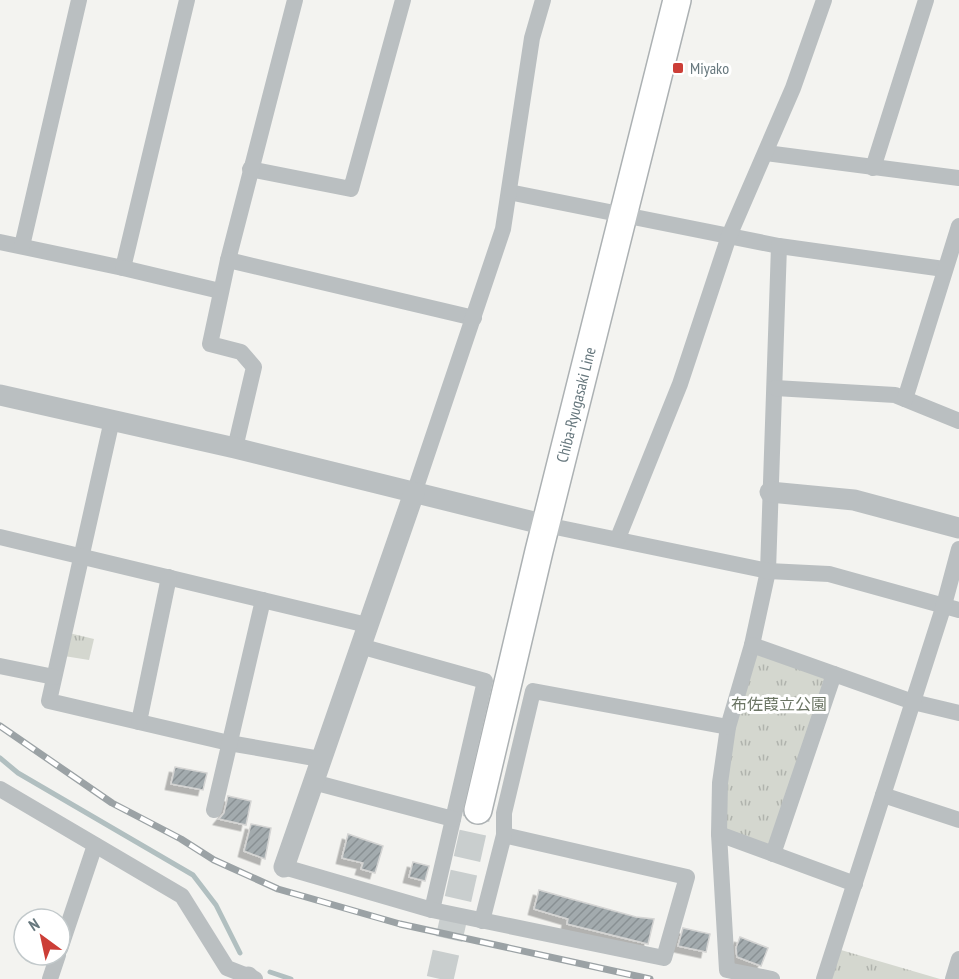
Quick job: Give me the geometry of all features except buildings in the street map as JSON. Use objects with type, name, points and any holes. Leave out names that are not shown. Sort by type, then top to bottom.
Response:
[{"type":"main road","name":"Chiba-Ryugasaki Line","points":[[466,814],[546,525],[677,0]]},
{"type":"street","points":[[22,246],[79,0]]},
{"type":"street","points":[[123,268],[187,0]]},
{"type":"street","points":[[235,448],[254,367],[241,352],[210,344],[220,291],[250,169],[295,0]]},
{"type":"street","points":[[250,169],[351,189],[403,0]]},
{"type":"street","points":[[504,835],[687,877],[664,958],[432,910],[284,867],[503,229],[532,38],[543,0]]},
{"type":"street","points":[[618,537],[680,384],[729,237],[793,88],[824,0]]},
{"type":"street","points":[[873,168],[926,0]]},
{"type":"street","points":[[766,153],[959,178]]},
{"type":"street","points":[[509,192],[779,246],[944,269]]},
{"type":"street","points":[[905,399],[959,226]]},
{"type":"street","points":[[0,242],[220,291]]},
{"type":"street","points":[[772,979],[727,970],[719,834],[720,783],[728,727],[752,645],[768,571],[779,246]]},
{"type":"street","points":[[228,261],[474,318]]},
{"type":"street","points":[[775,388],[895,395],[959,421]]},
{"type":"street","points":[[0,395],[235,448],[546,525],[618,537],[768,571],[829,574],[951,607]]},
{"type":"street","points":[[112,420],[49,701],[229,743],[320,759]]},
{"type":"street","points":[[770,492],[854,500],[959,528]]},
{"type":"street","points":[[0,537],[367,625]]},
{"type":"street","points":[[824,979],[913,702],[951,607],[959,549]]},
{"type":"street","points":[[139,722],[169,577]]},
{"type":"street","points":[[213,810],[263,600]]},
{"type":"street","points":[[752,645],[913,702],[959,712]]},
{"type":"street","points":[[360,646],[485,681],[466,814],[432,910]]},
{"type":"street","points":[[0,666],[54,677]]},
{"type":"street","points":[[773,854],[834,674]]},
{"type":"street","points":[[482,921],[504,835],[504,813],[533,691],[728,727]]},
{"type":"street","points":[[313,782],[466,814]]},
{"type":"street","points":[[0,789],[182,896],[226,968],[250,978]]},
{"type":"street","points":[[883,795],[959,820]]},
{"type":"street","points":[[719,834],[855,884]]},
{"type":"street","points":[[72,912],[94,845]]},
{"type":"street","points":[[952,979],[959,959]]},
{"type":"green space","points":[[69,633],[94,639],[89,660],[64,656]]},
{"type":"green space","name":"布佐葭立公園","points":[[752,645],[834,674],[773,854],[719,834],[720,783]]},
{"type":"green space","points":[[841,950],[940,979],[829,979]]},
{"type":"waterway","points":[[0,758],[18,773],[193,875],[216,905],[240,953]]},
{"type":"waterway","points":[[270,972],[291,979]]},
{"type":"tunnel","points":[[440,979],[478,810]]},
{"type":"railway","points":[[0,726],[112,803],[181,839],[214,860],[278,889],[400,924],[650,979]]},
{"type":"place","name":"Miyako","points":[[678,68]]}]
